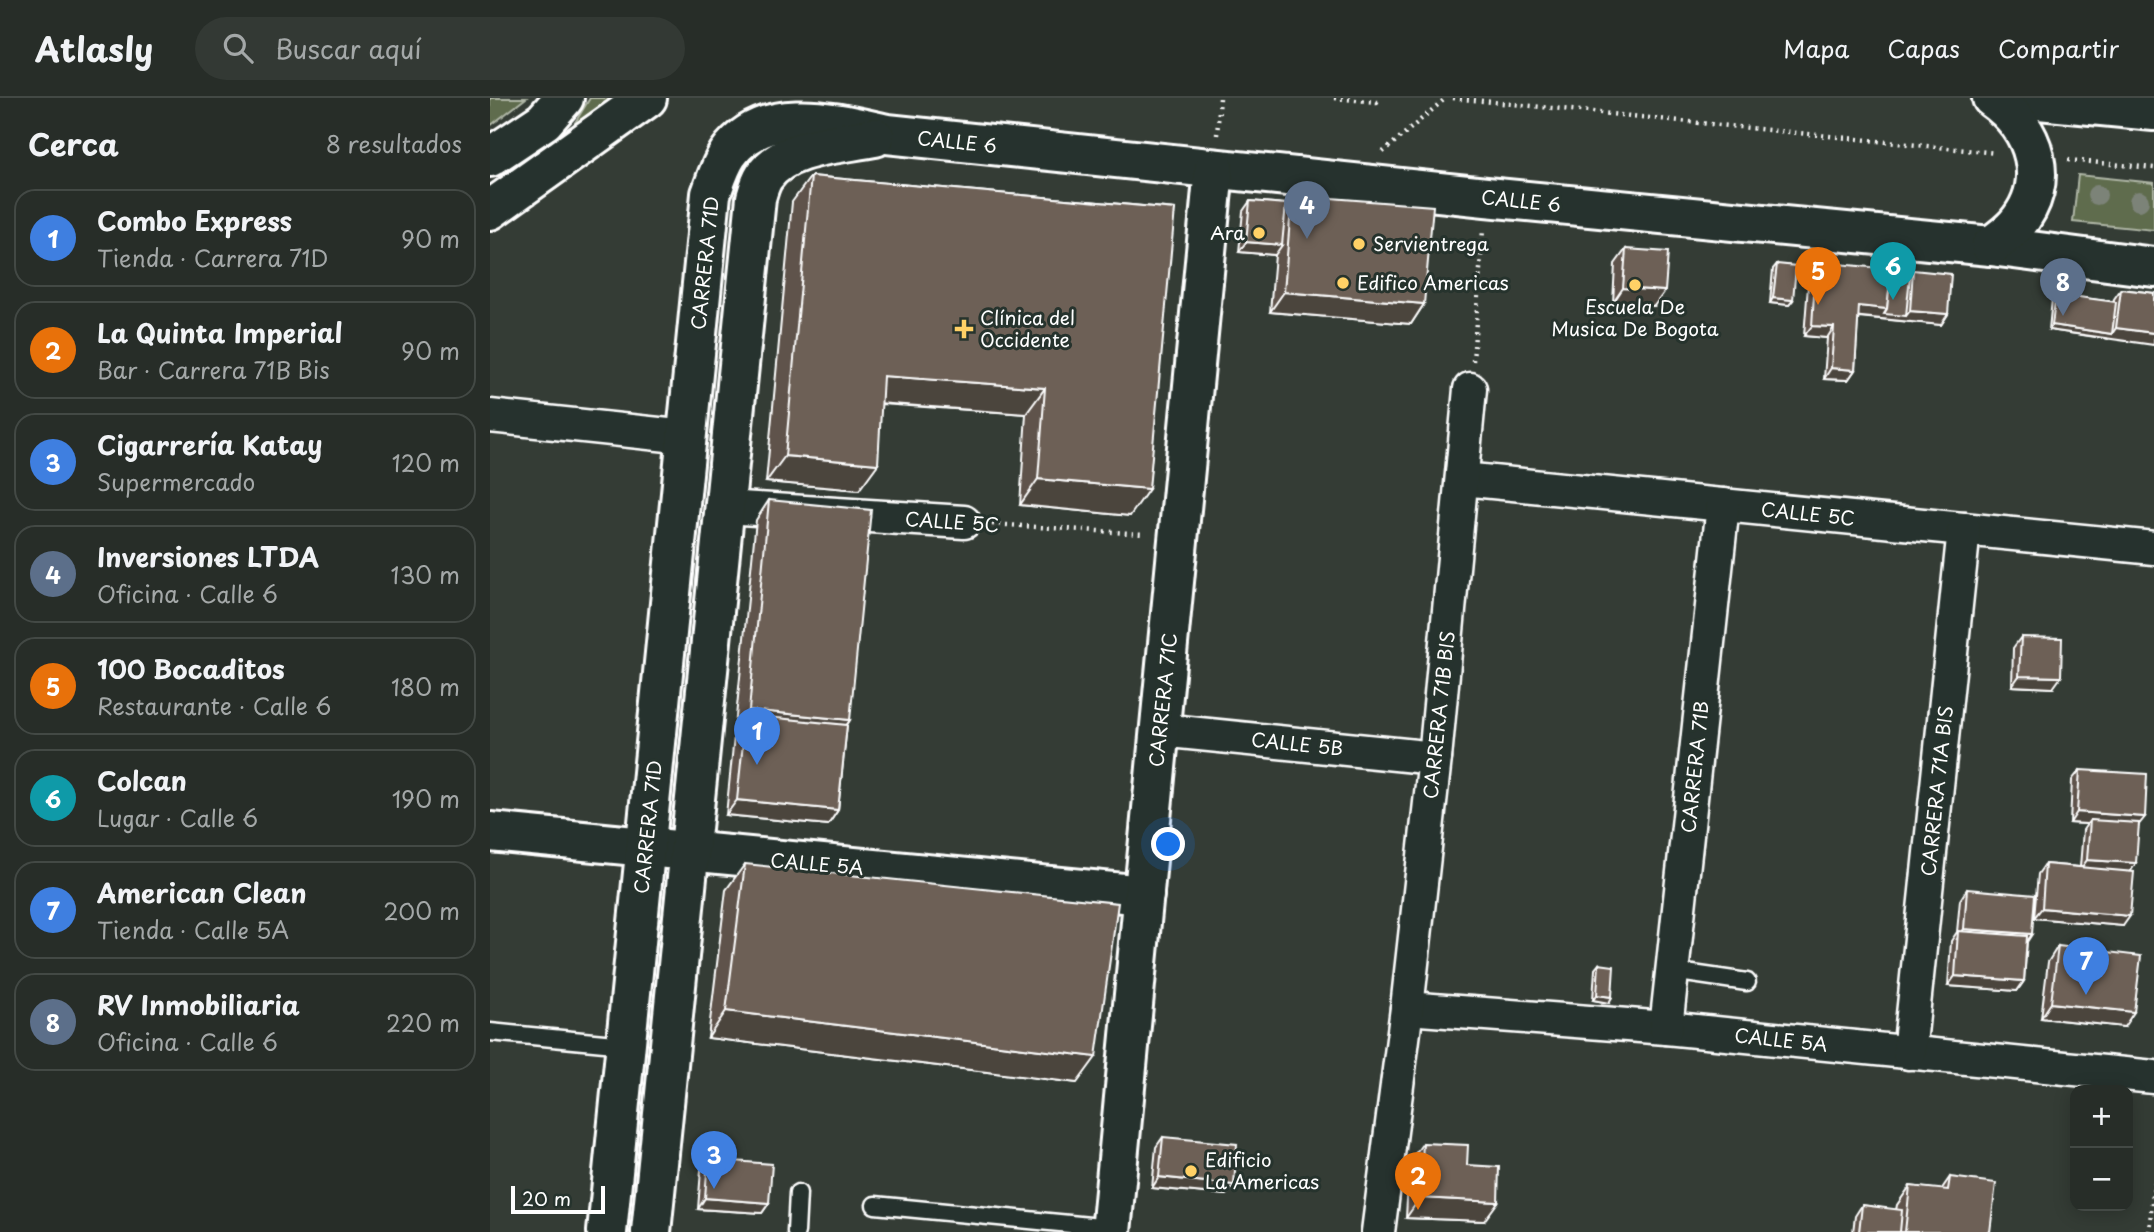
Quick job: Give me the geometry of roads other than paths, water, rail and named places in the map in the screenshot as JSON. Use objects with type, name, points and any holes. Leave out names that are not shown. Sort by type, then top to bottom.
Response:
[{"type":"main road","points":[[490,158],[544,121],[564,98]]},
{"type":"main road","points":[[490,210],[647,98]]},
{"type":"main road","points":[[1991,246],[2015,227],[2028,208],[2034,184],[2035,157],[2029,138],[2019,121],[1992,98]]},
{"type":"main road","points":[[2016,98],[2154,111]]},
{"type":"main road","name":"CARRERA 71D","points":[[607,1232],[711,194],[719,170],[729,152],[744,138],[764,128],[807,119],[887,134]]},
{"type":"main road","points":[[651,1232],[756,198],[765,176],[778,163],[794,155],[887,134]]},
{"type":"main road","name":"CALLE 6","points":[[887,134],[1486,197],[1991,246],[2154,267]]},
{"type":"main road","name":"CARRERA 71C","points":[[1111,1230],[1214,169]]},
{"type":"main road","name":"CALLE 5A","points":[[490,832],[1144,895]]},
{"type":"street","name":"CARRERA 71B BIS","points":[[1378,1232],[1408,1008],[1470,389]]},
{"type":"street","points":[[490,416],[687,437]]},
{"type":"street","name":"CALLE 5C","points":[[1462,479],[2154,548]]},
{"type":"street","name":"CARRERA 71B","points":[[1666,1028],[1723,505]]},
{"type":"street","name":"CALLE 5C","points":[[725,507],[964,522]]},
{"type":"street","name":"CARRERA 71A BIS","points":[[1909,1053],[1964,529]]},
{"type":"street","name":"CALLE 5B","points":[[1160,730],[1435,758]]},
{"type":"street","name":"CALLE 5A","points":[[1408,1008],[1666,1028],[2154,1077]]},
{"type":"lane","points":[[1672,971],[1747,982]]},
{"type":"lane","points":[[490,1032],[625,1045]]},
{"type":"lane","points":[[796,1232],[799,1193]]},
{"type":"lane","points":[[875,1205],[1111,1230]]},
{"type":"place","name":"Ara","points":[[1259,233]]},
{"type":"place","name":"Inversiones LTDA","points":[[1307,239]]},
{"type":"place","name":"Servientrega","points":[[1359,244]]},
{"type":"place","name":"Edifico Americas","points":[[1343,283]]},
{"type":"place","name":"Escuela De Musica De Bogota","points":[[1635,285]]},
{"type":"place","name":"Colcan","points":[[1893,300]]},
{"type":"place","name":"100 Bocaditos","points":[[1818,305]]},
{"type":"place","name":"RV Inmobiliaria","points":[[2063,316]]},
{"type":"place","name":"Clínica del Occidente","points":[[964,329]]},
{"type":"place","name":"Combo Express","points":[[757,765]]},
{"type":"place","name":"American Clean","points":[[2086,995]]},
{"type":"place","name":"Edificio La Americas","points":[[1191,1171]]},
{"type":"place","name":"Cigarrería Katay","points":[[714,1189]]},
{"type":"place","name":"La Quinta Imperial","points":[[1418,1210]]}]
